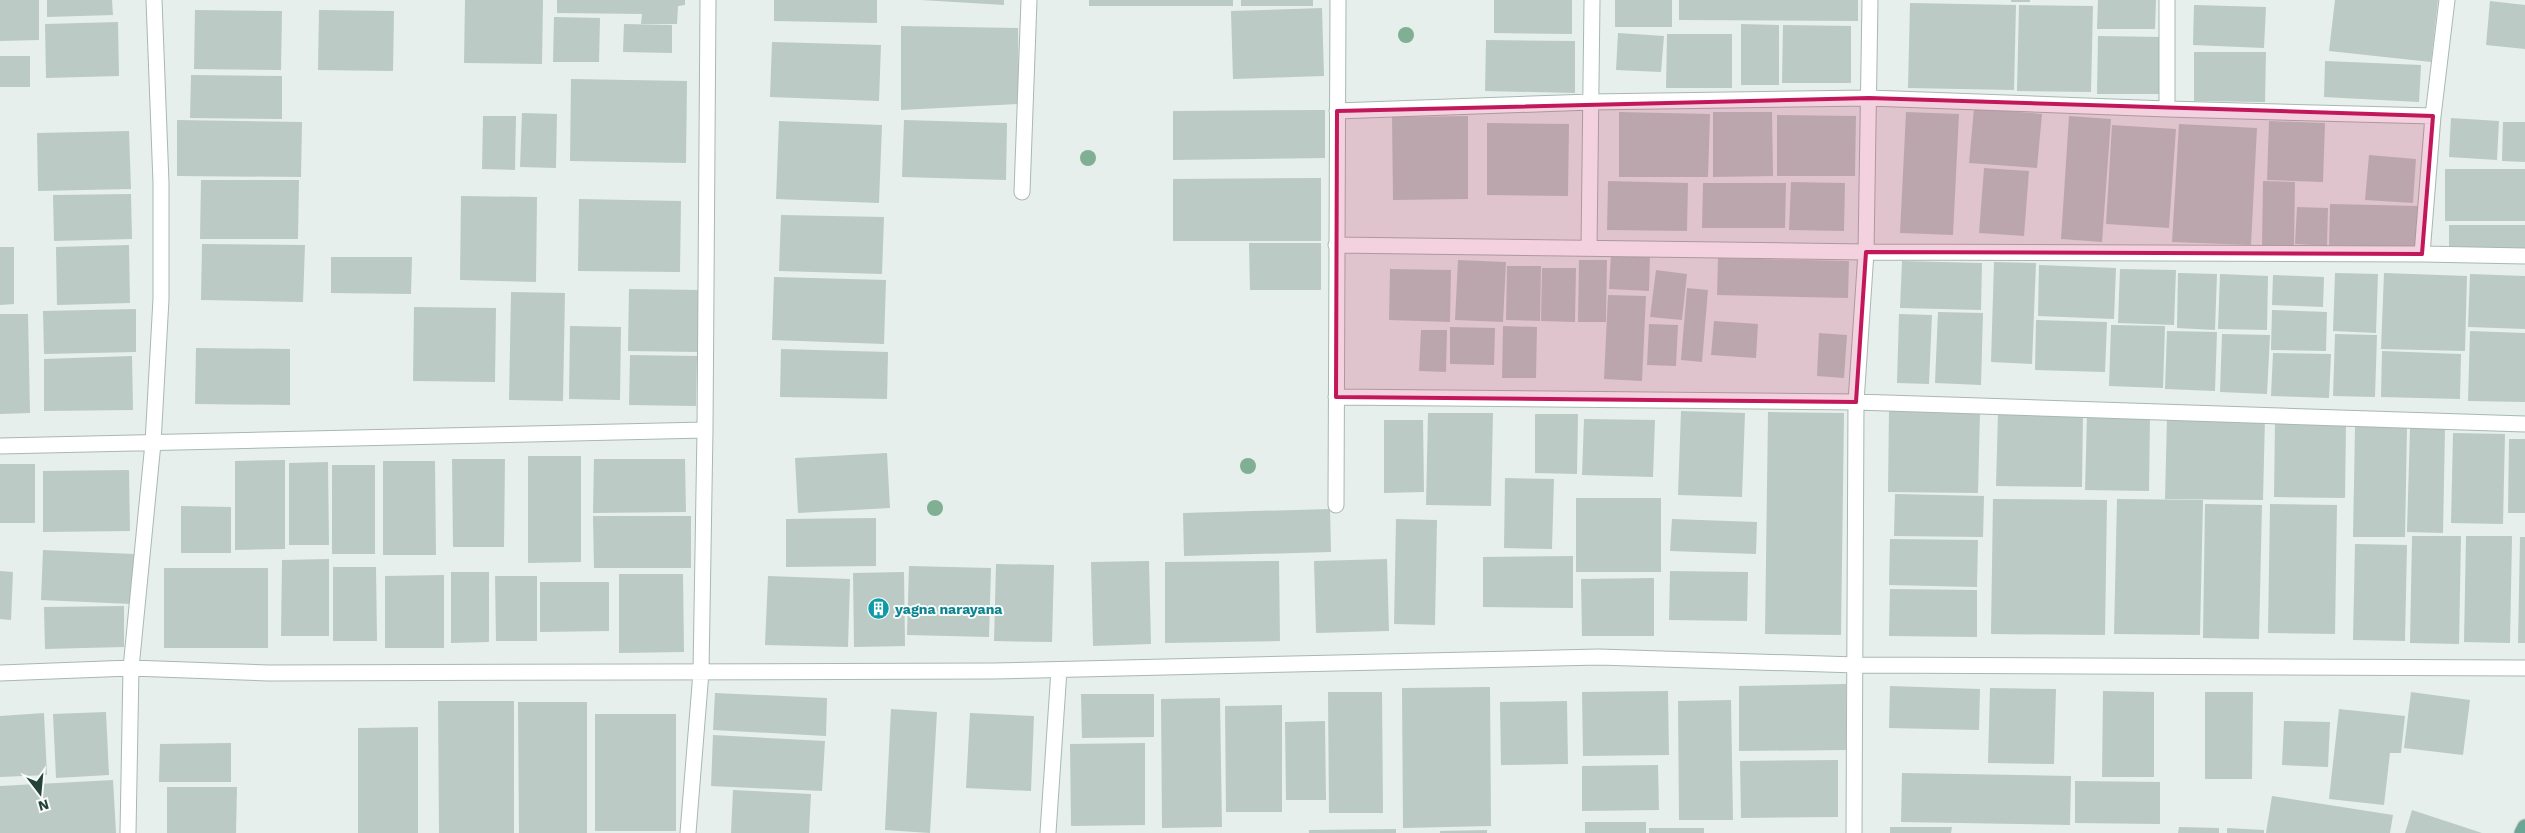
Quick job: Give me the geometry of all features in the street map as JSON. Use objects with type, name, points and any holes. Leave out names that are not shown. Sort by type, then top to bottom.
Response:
[{"type":"main road","points":[[2522,833],[2525,827]]},
{"type":"street","points":[[128,833],[130,668],[153,443],[162,298],[161,182],[154,0]]},
{"type":"street","points":[[688,833],[700,672],[706,430],[708,0]]},
{"type":"street","points":[[1022,192],[1029,0]]},
{"type":"street","points":[[1336,505],[1338,0]]},
{"type":"street","points":[[1588,248],[1592,0]]},
{"type":"street","points":[[1854,833],[1856,402],[1866,252],[1870,0]]},
{"type":"street","points":[[2167,0],[2167,110]]},
{"type":"street","points":[[2422,254],[2433,116],[2447,0]]},
{"type":"street","points":[[1337,111],[1591,102],[1869,98],[2167,110],[2433,116]]},
{"type":"street","points":[[1336,245],[1866,252],[2525,256]]},
{"type":"street","points":[[1336,397],[1856,402],[2525,424]]},
{"type":"street","points":[[0,446],[706,430]]},
{"type":"street","points":[[0,673],[130,668],[268,673],[1058,670],[1599,657],[1856,665],[2525,668]]},
{"type":"street","points":[[1048,833],[1058,670]]},
{"type":"highlighted area","points":[[1869,98],[2433,116],[2422,254],[1866,252],[1856,402],[1336,397],[1337,111]]},
{"type":"building","points":[[0,0],[39,0],[39,40],[0,41]]},
{"type":"building","points":[[47,0],[112,0],[113,15],[47,17]]},
{"type":"building","points":[[465,0],[543,0],[542,64],[464,63]]},
{"type":"building","points":[[557,0],[685,0],[685,5],[678,6],[677,24],[641,24],[642,14],[557,13]]},
{"type":"building","points":[[774,0],[877,0],[877,23],[774,21]]},
{"type":"building","points":[[921,0],[1004,0],[1004,5]]},
{"type":"building","points":[[1089,0],[1233,0],[1233,6],[1089,6]]},
{"type":"building","points":[[1241,0],[1313,0],[1313,6],[1241,6]]},
{"type":"building","points":[[1494,0],[1572,0],[1572,34],[1494,33]]},
{"type":"building","points":[[1615,0],[1672,0],[1672,27],[1615,27]]},
{"type":"building","points":[[1679,0],[1858,0],[1858,21],[1679,20]]},
{"type":"building","points":[[2011,0],[2030,0],[2030,2],[2011,2]]},
{"type":"building","points":[[2098,0],[2156,0],[2155,29],[2097,29]]},
{"type":"building","points":[[2335,0],[2438,0],[2431,62],[2329,51]]},
{"type":"building","points":[[2490,1],[2525,5],[2525,49],[2486,45]]},
{"type":"building","points":[[1910,3],[2016,5],[2014,90],[1908,88]]},
{"type":"building","points":[[2019,5],[2093,6],[2091,92],[2017,91]]},
{"type":"building","points":[[2194,5],[2266,7],[2264,48],[2193,45]]},
{"type":"building","points":[[1322,8],[1324,76],[1233,79],[1231,11]]},
{"type":"building","points":[[195,10],[282,11],[281,70],[194,69]]},
{"type":"building","points":[[319,10],[394,11],[393,71],[318,70]]},
{"type":"building","points":[[554,17],[600,18],[599,62],[553,62]]},
{"type":"building","points":[[118,22],[119,76],[46,78],[45,24]]},
{"type":"building","points":[[624,24],[672,25],[672,53],[623,52]]},
{"type":"building","points":[[1741,24],[1779,25],[1779,85],[1741,85]]},
{"type":"building","points":[[1783,25],[1851,26],[1851,83],[1782,83]]},
{"type":"building","points":[[901,26],[1018,28],[1019,104],[901,110]]},
{"type":"building","points":[[1618,33],[1664,36],[1661,72],[1616,70]]},
{"type":"building","points":[[1667,34],[1732,34],[1732,88],[1666,88]]},
{"type":"building","points":[[2098,36],[2162,37],[2161,94],[2097,94]]},
{"type":"building","points":[[1486,40],[1575,41],[1575,93],[1485,91]]},
{"type":"building","points":[[772,42],[881,45],[879,101],[770,97]]},
{"type":"building","points":[[2194,52],[2266,52],[2265,102],[2194,101]]},
{"type":"building","points":[[0,56],[30,56],[30,87],[0,87]]},
{"type":"building","points":[[2325,61],[2421,65],[2419,102],[2324,97]]},
{"type":"building","points":[[191,75],[282,76],[282,119],[190,118]]},
{"type":"building","points":[[571,79],[687,81],[686,163],[570,161]]},
{"type":"building","points":[[1974,108],[2042,114],[2037,168],[1969,163]]},
{"type":"building","points":[[1325,110],[1325,158],[1173,160],[1173,111]]},
{"type":"building","points":[[1619,112],[1710,114],[1708,177],[1619,177]]},
{"type":"building","points":[[1713,112],[1772,112],[1773,176],[1713,177]]},
{"type":"building","points":[[1906,112],[1959,114],[1953,235],[1900,233]]},
{"type":"building","points":[[522,113],[557,114],[556,168],[520,167]]},
{"type":"building","points":[[1777,115],[1856,116],[1855,176],[1777,176]]},
{"type":"building","points":[[483,116],[516,116],[515,170],[482,169]]},
{"type":"building","points":[[1468,116],[1468,199],[1393,200],[1392,117]]},
{"type":"building","points":[[2069,116],[2111,119],[2102,242],[2061,239]]},
{"type":"building","points":[[2451,118],[2499,121],[2497,160],[2449,157]]},
{"type":"building","points":[[177,120],[302,122],[301,177],[177,176]]},
{"type":"building","points":[[904,120],[1007,123],[1006,180],[902,177]]},
{"type":"building","points":[[779,121],[882,125],[879,203],[776,199]]},
{"type":"building","points":[[2269,121],[2325,123],[2323,182],[2267,180]]},
{"type":"building","points":[[2503,122],[2525,122],[2525,162],[2502,161]]},
{"type":"building","points":[[1487,123],[1569,124],[1568,196],[1487,195]]},
{"type":"building","points":[[2179,124],[2257,128],[2251,245],[2172,242]]},
{"type":"building","points":[[2112,125],[2176,129],[2169,228],[2106,224]]},
{"type":"building","points":[[129,131],[131,189],[38,191],[37,133]]},
{"type":"building","points":[[2369,155],[2416,159],[2413,203],[2365,200]]},
{"type":"building","points":[[1984,168],[2029,171],[2024,236],[1979,233]]},
{"type":"building","points":[[2445,169],[2525,169],[2525,221],[2445,221]]},
{"type":"building","points":[[1321,178],[1321,241],[1173,241],[1173,179]]},
{"type":"building","points":[[201,180],[299,180],[298,239],[200,239]]},
{"type":"building","points":[[1608,181],[1688,183],[1687,231],[1607,230]]},
{"type":"building","points":[[2263,181],[2295,182],[2294,246],[2262,246]]},
{"type":"building","points":[[1791,182],[1845,183],[1844,231],[1789,230]]},
{"type":"building","points":[[1703,183],[1786,183],[1785,228],[1702,228]]},
{"type":"building","points":[[131,194],[132,239],[54,241],[53,195]]},
{"type":"building","points":[[461,196],[537,197],[536,282],[460,280]]},
{"type":"building","points":[[579,199],[681,201],[680,272],[578,271]]},
{"type":"building","points":[[2330,204],[2420,206],[2418,247],[2329,245]]},
{"type":"building","points":[[2297,207],[2328,208],[2327,246],[2295,244]]},
{"type":"building","points":[[781,215],[884,217],[882,274],[779,271]]},
{"type":"building","points":[[2449,225],[2525,225],[2525,249],[2449,248]]},
{"type":"building","points":[[1249,243],[1321,243],[1321,290],[1250,290]]},
{"type":"building","points":[[202,244],[305,245],[303,302],[201,300]]},
{"type":"building","points":[[129,245],[130,303],[57,305],[56,247]]},
{"type":"building","points":[[0,247],[14,247],[14,304],[0,305]]},
{"type":"building","points":[[1611,254],[1650,255],[1649,291],[1609,289]]},
{"type":"building","points":[[331,257],[412,257],[411,294],[331,293]]},
{"type":"building","points":[[1718,258],[1849,261],[1848,298],[1717,295]]},
{"type":"building","points":[[1458,260],[1506,262],[1503,322],[1455,320]]},
{"type":"building","points":[[1579,260],[1607,260],[1606,322],[1578,322]]},
{"type":"building","points":[[1902,261],[1982,263],[1981,310],[1900,308]]},
{"type":"building","points":[[1994,262],[2036,263],[2032,364],[1991,362]]},
{"type":"building","points":[[2039,265],[2116,268],[2114,319],[2038,316]]},
{"type":"building","points":[[1507,266],[1541,266],[1540,321],[1506,320]]},
{"type":"building","points":[[1542,268],[1576,268],[1575,322],[1541,321]]},
{"type":"building","points":[[1390,269],[1451,270],[1450,322],[1389,320]]},
{"type":"building","points":[[2120,269],[2176,270],[2174,325],[2118,323]]},
{"type":"building","points":[[1656,270],[1687,274],[1682,320],[1650,317]]},
{"type":"building","points":[[2178,273],[2217,274],[2215,330],[2177,328]]},
{"type":"building","points":[[2335,273],[2378,274],[2376,333],[2333,331]]},
{"type":"building","points":[[2384,273],[2467,276],[2465,351],[2381,349]]},
{"type":"building","points":[[2220,274],[2268,276],[2267,330],[2218,329]]},
{"type":"building","points":[[2470,274],[2525,276],[2525,329],[2468,327]]},
{"type":"building","points":[[2273,275],[2324,277],[2323,307],[2272,305]]},
{"type":"building","points":[[774,277],[886,280],[884,344],[772,340]]},
{"type":"building","points":[[1687,288],[1708,290],[1702,362],[1681,360]]},
{"type":"building","points":[[629,289],[700,290],[699,352],[628,351]]},
{"type":"building","points":[[511,292],[565,293],[563,401],[509,400]]},
{"type":"building","points":[[1608,295],[1646,296],[1642,381],[1604,379]]},
{"type":"building","points":[[414,307],[496,308],[495,382],[413,381]]},
{"type":"building","points":[[136,309],[136,352],[44,354],[43,311]]},
{"type":"building","points":[[2272,310],[2327,312],[2326,351],[2271,350]]},
{"type":"building","points":[[1938,312],[1983,313],[1981,385],[1935,383]]},
{"type":"building","points":[[0,314],[28,314],[30,413],[0,414]]},
{"type":"building","points":[[1899,314],[1932,315],[1929,384],[1897,383]]},
{"type":"building","points":[[2036,320],[2107,322],[2105,372],[2035,370]]},
{"type":"building","points":[[1714,321],[1758,324],[1756,358],[1711,355]]},
{"type":"building","points":[[1649,324],[1678,325],[1676,366],[1647,365]]},
{"type":"building","points":[[2111,325],[2165,326],[2163,388],[2109,386]]},
{"type":"building","points":[[570,326],[621,327],[620,400],[569,399]]},
{"type":"building","points":[[1503,326],[1537,327],[1536,378],[1502,378]]},
{"type":"building","points":[[1450,327],[1495,328],[1494,365],[1450,364]]},
{"type":"building","points":[[1421,330],[1447,330],[1446,372],[1419,371]]},
{"type":"building","points":[[2167,331],[2217,332],[2215,391],[2165,389]]},
{"type":"building","points":[[2470,331],[2525,333],[2525,402],[2468,401]]},
{"type":"building","points":[[1819,333],[1847,335],[1844,378],[1817,376]]},
{"type":"building","points":[[2222,334],[2270,335],[2267,394],[2220,392]]},
{"type":"building","points":[[2335,334],[2377,335],[2375,397],[2333,396]]},
{"type":"building","points":[[196,348],[290,349],[290,405],[195,404]]},
{"type":"building","points":[[781,349],[888,352],[887,399],[780,397]]},
{"type":"building","points":[[2382,351],[2461,354],[2460,399],[2381,397]]},
{"type":"building","points":[[2273,353],[2331,354],[2329,398],[2271,396]]},
{"type":"building","points":[[630,355],[697,356],[696,406],[629,405]]},
{"type":"building","points":[[132,356],[133,410],[44,411],[44,359]]},
{"type":"building","points":[[1889,410],[1980,412],[1978,493],[1888,492]]},
{"type":"building","points":[[1681,411],[1745,413],[1742,497],[1678,495]]},
{"type":"building","points":[[1768,412],[1844,413],[1841,635],[1765,634]]},
{"type":"building","points":[[1998,412],[2083,413],[2082,487],[1996,486]]},
{"type":"building","points":[[1428,413],[1493,413],[1491,506],[1426,505]]},
{"type":"building","points":[[1535,414],[1578,414],[1577,474],[1535,473]]},
{"type":"building","points":[[2087,414],[2150,414],[2149,491],[2085,490]]},
{"type":"building","points":[[2167,416],[2265,417],[2263,500],[2165,499]]},
{"type":"building","points":[[1584,419],[1655,420],[1653,477],[1582,475]]},
{"type":"building","points":[[1384,420],[1423,420],[1424,492],[1384,493]]},
{"type":"building","points":[[2275,421],[2346,422],[2345,498],[2274,497]]},
{"type":"building","points":[[2355,427],[2407,427],[2405,537],[2353,537]]},
{"type":"building","points":[[2410,428],[2445,429],[2443,533],[2407,532]]},
{"type":"building","points":[[2453,433],[2505,434],[2503,524],[2451,523]]},
{"type":"building","points":[[2509,439],[2525,439],[2525,513],[2508,513]]},
{"type":"building","points":[[887,453],[890,508],[798,513],[795,458]]},
{"type":"building","points":[[528,456],[581,456],[581,562],[528,563]]},
{"type":"building","points":[[452,459],[505,459],[504,547],[453,547]]},
{"type":"building","points":[[594,459],[685,459],[686,512],[593,513]]},
{"type":"building","points":[[285,460],[285,549],[235,550],[235,461]]},
{"type":"building","points":[[383,461],[435,461],[436,555],[383,555]]},
{"type":"building","points":[[328,462],[329,545],[289,545],[289,463]]},
{"type":"building","points":[[0,464],[35,464],[35,523],[0,523]]},
{"type":"building","points":[[332,465],[375,465],[375,554],[332,554]]},
{"type":"building","points":[[129,470],[130,531],[43,532],[43,471]]},
{"type":"building","points":[[1505,478],[1554,479],[1552,549],[1504,548]]},
{"type":"building","points":[[1895,494],[1984,496],[1983,537],[1894,536]]},
{"type":"building","points":[[1576,498],[1661,498],[1661,572],[1576,572]]},
{"type":"building","points":[[1993,499],[2107,500],[2105,635],[1991,634]]},
{"type":"building","points":[[2117,499],[2203,500],[2200,635],[2114,634]]},
{"type":"building","points":[[2205,504],[2262,505],[2259,639],[2203,638]]},
{"type":"building","points":[[2270,504],[2337,505],[2335,634],[2268,633]]},
{"type":"building","points":[[181,506],[231,507],[231,553],[181,553]]},
{"type":"building","points":[[1330,509],[1331,552],[1184,556],[1183,513]]},
{"type":"building","points":[[593,516],[691,516],[691,568],[594,568]]},
{"type":"building","points":[[876,518],[876,566],[786,567],[786,519]]},
{"type":"building","points":[[1396,519],[1437,520],[1435,625],[1394,624]]},
{"type":"building","points":[[1672,519],[1757,522],[1756,554],[1670,551]]},
{"type":"building","points":[[2412,536],[2461,536],[2459,644],[2410,643]]},
{"type":"building","points":[[2466,536],[2512,536],[2510,643],[2464,642]]},
{"type":"building","points":[[2520,537],[2525,537],[2525,643],[2518,643]]},
{"type":"building","points":[[1890,539],[1978,540],[1977,587],[1889,585]]},
{"type":"building","points":[[2355,544],[2407,545],[2405,641],[2353,640]]},
{"type":"building","points":[[43,550],[134,554],[132,604],[41,600]]},
{"type":"building","points":[[1573,556],[1573,608],[1483,607],[1483,557]]},
{"type":"building","points":[[329,559],[329,636],[281,636],[282,560]]},
{"type":"building","points":[[1387,559],[1389,631],[1316,633],[1314,561]]},
{"type":"building","points":[[1149,561],[1151,644],[1093,646],[1091,562]]},
{"type":"building","points":[[1279,561],[1280,641],[1165,643],[1165,562]]},
{"type":"building","points":[[996,564],[1054,565],[1052,642],[994,641]]},
{"type":"building","points":[[909,566],[991,568],[989,637],[907,635]]},
{"type":"building","points":[[333,567],[376,567],[377,641],[333,641]]},
{"type":"building","points":[[164,568],[268,568],[268,648],[164,648]]},
{"type":"building","points":[[0,571],[13,572],[11,620],[0,619]]},
{"type":"building","points":[[1670,571],[1748,572],[1747,621],[1669,620]]},
{"type":"building","points":[[451,572],[489,572],[489,642],[451,643]]},
{"type":"building","name":"yagna narayana","points":[[904,572],[905,646],[854,647],[853,573]]},
{"type":"building","points":[[619,574],[683,574],[684,652],[619,653]]},
{"type":"building","points":[[444,575],[444,648],[385,648],[385,576]]},
{"type":"building","points":[[495,576],[537,576],[537,641],[496,641]]},
{"type":"building","points":[[768,576],[850,579],[848,647],[765,645]]},
{"type":"building","points":[[1654,578],[1654,636],[1582,636],[1581,579]]},
{"type":"building","points":[[540,582],[609,582],[609,631],[540,632]]},
{"type":"building","points":[[1890,589],[1977,590],[1977,637],[1889,636]]},
{"type":"building","points":[[124,606],[124,647],[45,649],[44,607]]},
{"type":"building","points":[[1846,684],[1847,750],[1739,751],[1739,686]]},
{"type":"building","points":[[1890,686],[1980,689],[1979,730],[1889,728]]},
{"type":"building","points":[[1490,687],[1491,826],[1403,828],[1402,688]]},
{"type":"building","points":[[1990,688],[2056,689],[2054,764],[1988,763]]},
{"type":"building","points":[[1668,691],[1669,755],[1583,756],[1582,692]]},
{"type":"building","points":[[2103,691],[2154,692],[2154,777],[2102,777]]},
{"type":"building","points":[[1328,692],[1382,692],[1383,813],[1329,813]]},
{"type":"building","points":[[2205,692],[2253,692],[2252,779],[2205,779]]},
{"type":"building","points":[[2411,692],[2470,700],[2463,755],[2404,748]]},
{"type":"building","points":[[715,693],[827,698],[826,736],[713,730]]},
{"type":"building","points":[[1081,694],[1154,694],[1154,737],[1082,738]]},
{"type":"building","points":[[1220,698],[1222,827],[1162,828],[1161,699]]},
{"type":"building","points":[[1731,700],[1733,820],[1679,820],[1678,701]]},
{"type":"building","points":[[438,701],[514,701],[514,833],[439,833]]},
{"type":"building","points":[[1567,701],[1568,764],[1501,765],[1500,702]]},
{"type":"building","points":[[518,702],[587,702],[587,833],[519,833]]},
{"type":"building","points":[[1282,705],[1282,812],[1226,812],[1225,706]]},
{"type":"building","points":[[891,709],[937,712],[930,833],[885,830]]},
{"type":"building","points":[[2339,709],[2405,716],[2401,753],[2390,753],[2384,805],[2329,799]]},
{"type":"building","points":[[106,712],[109,775],[56,778],[53,714]]},
{"type":"building","points":[[44,713],[47,775],[0,777],[0,716]]},
{"type":"building","points":[[970,713],[1034,716],[1031,791],[966,788]]},
{"type":"building","points":[[595,714],[676,714],[676,831],[595,831]]},
{"type":"building","points":[[1325,721],[1326,800],[1286,800],[1285,722]]},
{"type":"building","points":[[2284,721],[2330,722],[2328,767],[2282,765]]},
{"type":"building","points":[[418,727],[418,833],[358,833],[358,728]]},
{"type":"building","points":[[713,735],[825,741],[822,791],[711,786]]},
{"type":"building","points":[[231,743],[231,782],[159,782],[160,744]]},
{"type":"building","points":[[1145,743],[1145,825],[1071,826],[1070,744]]},
{"type":"building","points":[[1838,760],[1838,817],[1741,818],[1740,761]]},
{"type":"building","points":[[1658,765],[1659,810],[1582,811],[1582,766]]},
{"type":"building","points":[[1902,773],[2071,776],[2070,825],[1901,822]]},
{"type":"building","points":[[113,780],[116,833],[0,833],[0,786]]},
{"type":"building","points":[[2075,781],[2160,782],[2160,824],[2075,823]]},
{"type":"building","points":[[167,787],[237,787],[236,833],[167,833]]},
{"type":"building","points":[[733,790],[811,794],[809,833],[731,833]]},
{"type":"building","points":[[2272,796],[2393,815],[2390,833],[2266,833]]},
{"type":"building","points":[[2412,810],[2482,833],[2405,833]]},
{"type":"building","points":[[1585,822],[1646,822],[1646,833],[1585,833]]},
{"type":"building","points":[[1890,827],[1952,827],[1951,833],[1890,833]]},
{"type":"building","points":[[2179,827],[2219,828],[2219,833],[2178,833]]},
{"type":"building","points":[[1649,828],[1704,828],[1704,833],[1649,833]]},
{"type":"building","points":[[2227,828],[2264,830],[2264,833],[2227,833]]},
{"type":"building","points":[[1396,829],[1396,833],[1309,833],[1309,830]]},
{"type":"building","points":[[1487,830],[1487,833],[1440,833],[1440,831]]},
{"type":"place","name":"yagna narayana","points":[[879,609]]}]
